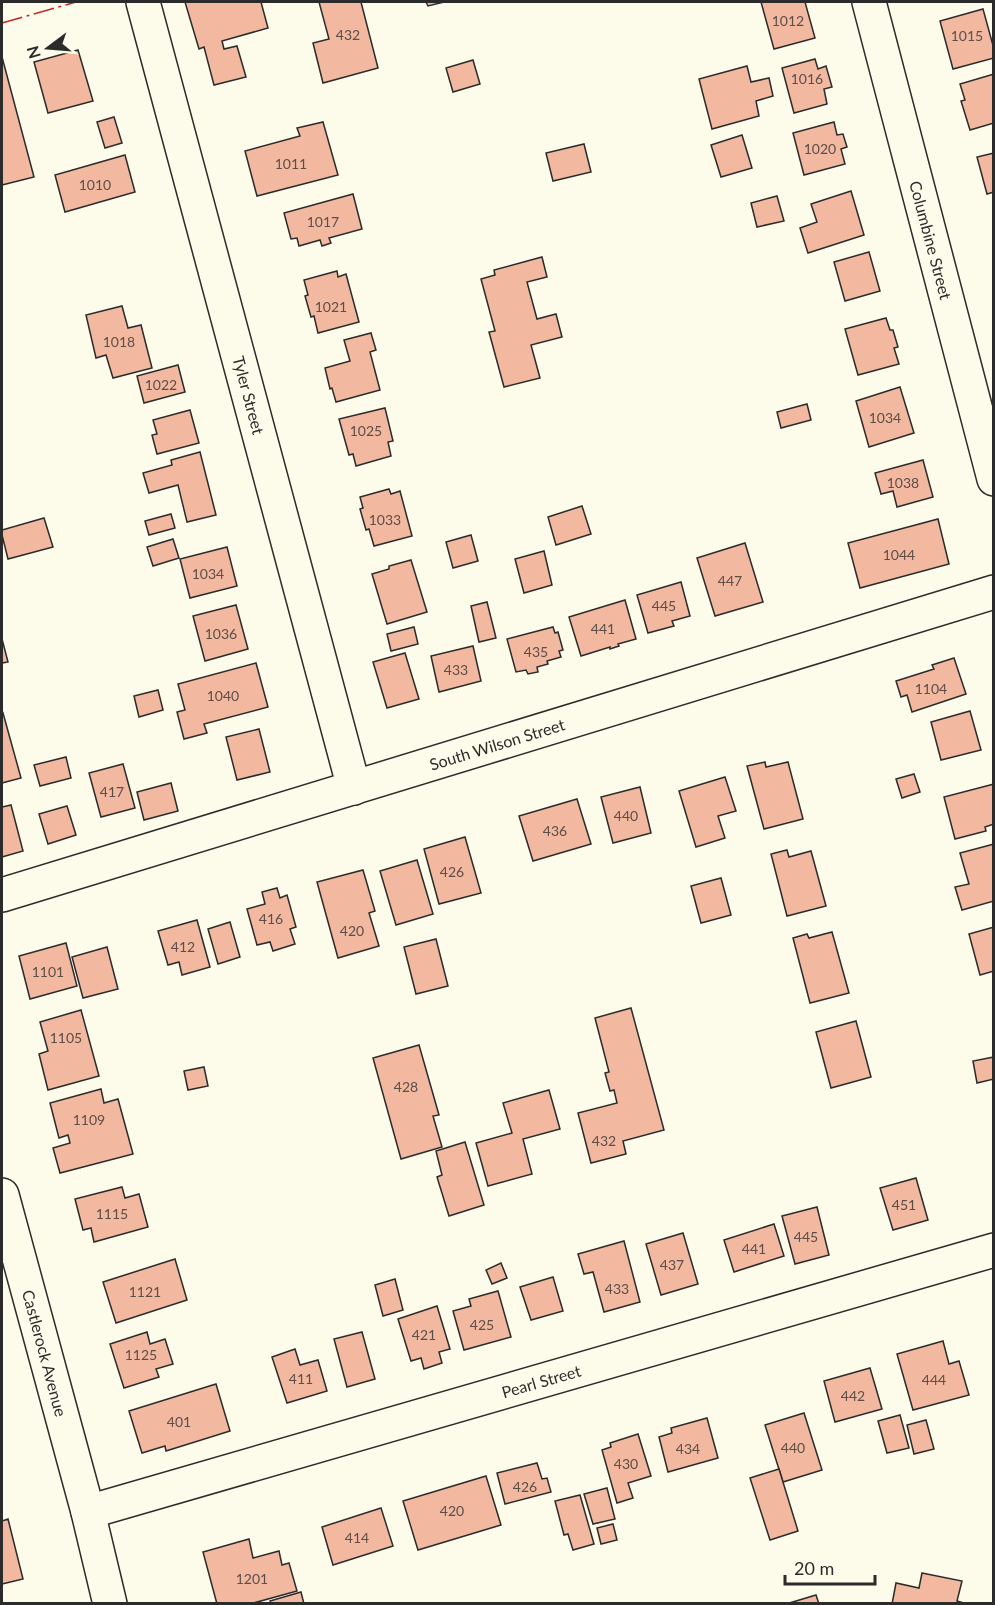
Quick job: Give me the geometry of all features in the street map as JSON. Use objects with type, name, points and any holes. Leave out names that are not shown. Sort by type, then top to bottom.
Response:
[{"type":"street","name":"Tyler Street","points":[[143,2],[354,788]]},
{"type":"street","name":"Columbine Street","points":[[869,2],[993,479]]},
{"type":"street","name":"South Wilson Street","points":[[2,895],[993,592]]},
{"type":"street","name":"Castlerock Avenue","points":[[2,1195],[88,1512],[110,1603]]},
{"type":"street","name":"Pearl Street","points":[[88,1512],[993,1250]]},
{"type":"building","points":[[185,2],[261,2],[268,28],[222,41],[224,49],[237,46],[246,77],[214,85],[204,47],[199,49]]},
{"type":"building","points":[[319,2],[361,2],[378,68],[323,83],[313,43],[329,39]]},
{"type":"building","points":[[426,2],[444,2],[428,6]]},
{"type":"building","points":[[761,2],[805,2],[815,38],[774,49]]},
{"type":"building","points":[[983,9],[994,49],[994,58],[953,69],[940,21]]},
{"type":"building","points":[[78,50],[93,101],[48,113],[34,62]]},
{"type":"building","points":[[2,57],[34,177],[2,185]]},
{"type":"building","points":[[815,59],[818,69],[826,66],[832,87],[824,89],[827,104],[794,113],[782,68]]},
{"type":"building","points":[[473,60],[480,84],[453,92],[446,68]]},
{"type":"building","points":[[747,66],[751,82],[769,78],[773,96],[756,101],[759,116],[712,129],[699,79]]},
{"type":"building","points":[[994,74],[994,123],[970,130],[961,101],[965,100],[960,84]]},
{"type":"building","points":[[114,117],[122,143],[105,148],[97,122]]},
{"type":"building","points":[[323,122],[338,175],[257,196],[245,151],[300,136],[297,128]]},
{"type":"building","points":[[834,122],[837,135],[843,134],[847,147],[841,149],[845,164],[804,175],[793,133]]},
{"type":"building","points":[[742,135],[752,168],[721,177],[711,145]]},
{"type":"building","points":[[584,144],[591,172],[553,181],[546,153]]},
{"type":"building","points":[[994,153],[994,192],[987,194],[977,157]]},
{"type":"building","points":[[125,155],[135,192],[65,212],[55,175]]},
{"type":"building","points":[[851,191],[864,235],[808,253],[800,228],[817,222],[811,204]]},
{"type":"building","points":[[353,194],[362,229],[329,238],[331,243],[322,246],[320,240],[299,246],[297,238],[291,239],[284,213]]},
{"type":"building","points":[[777,196],[784,221],[757,227],[751,203]]},
{"type":"building","points":[[869,252],[880,291],[845,301],[834,262]]},
{"type":"building","points":[[542,257],[547,277],[527,282],[537,319],[556,314],[562,337],[531,345],[540,378],[504,387],[489,332],[495,331],[481,279],[495,275],[494,270]]},
{"type":"building","points":[[337,271],[338,277],[346,274],[359,322],[318,333],[314,316],[311,317],[305,296],[308,295],[304,280]]},
{"type":"building","points":[[122,306],[128,328],[141,325],[152,368],[113,378],[106,355],[96,358],[86,315]]},
{"type":"building","points":[[886,318],[890,330],[893,330],[898,347],[894,348],[899,364],[858,375],[845,329]]},
{"type":"building","points":[[371,333],[376,350],[370,352],[380,390],[336,402],[325,368],[350,361],[344,340]]},
{"type":"building","points":[[178,365],[185,392],[144,403],[137,376]]},
{"type":"building","points":[[900,387],[914,433],[869,447],[856,401]]},
{"type":"building","points":[[807,404],[811,420],[781,428],[777,412]]},
{"type":"building","points":[[385,408],[393,441],[388,442],[391,456],[356,466],[353,454],[349,455],[339,419]]},
{"type":"building","points":[[190,410],[199,443],[157,454],[152,435],[157,434],[153,420]]},
{"type":"building","points":[[200,452],[216,515],[187,522],[178,485],[149,493],[143,473],[172,465],[171,460]]},
{"type":"building","points":[[923,460],[933,497],[897,507],[893,491],[881,494],[875,473]]},
{"type":"building","points":[[389,489],[391,494],[400,491],[412,536],[374,546],[369,529],[366,530],[360,509],[363,508],[360,497]]},
{"type":"building","points":[[582,506],[591,534],[556,545],[548,517]]},
{"type":"building","points":[[171,514],[175,528],[149,535],[145,521]]},
{"type":"building","points":[[44,518],[53,547],[8,559],[2,530]]},
{"type":"building","points":[[938,519],[949,564],[860,588],[848,543]]},
{"type":"building","points":[[471,535],[478,561],[453,568],[446,542]]},
{"type":"building","points":[[173,539],[179,558],[153,566],[147,547]]},
{"type":"building","points":[[745,543],[763,602],[715,616],[697,558]]},
{"type":"building","points":[[227,547],[237,586],[190,598],[180,559]]},
{"type":"building","points":[[544,551],[552,585],[524,593],[515,559]]},
{"type":"building","points":[[411,560],[427,612],[387,624],[372,574]]},
{"type":"building","points":[[681,582],[690,616],[672,621],[674,626],[648,633],[637,595]]},
{"type":"building","points":[[625,600],[636,639],[610,649],[610,647],[581,656],[569,617]]},
{"type":"building","points":[[487,602],[496,638],[479,642],[471,606]]},
{"type":"building","points":[[236,605],[248,649],[205,661],[193,616]]},
{"type":"building","points":[[414,627],[418,644],[391,651],[387,634]]},
{"type":"building","points":[[553,627],[555,633],[558,632],[563,650],[559,651],[561,657],[537,667],[538,672],[528,674],[526,670],[516,672],[507,639]]},
{"type":"building","points":[[2,639],[8,662],[2,663]]},
{"type":"building","points":[[473,646],[481,681],[439,692],[431,656]]},
{"type":"building","points":[[405,653],[419,699],[387,708],[373,662]]},
{"type":"building","points":[[954,658],[966,694],[912,712],[907,695],[901,697],[896,681],[934,669],[932,665]]},
{"type":"building","points":[[256,663],[268,707],[204,724],[207,733],[184,739],[177,712],[185,710],[178,684]]},
{"type":"building","points":[[158,690],[163,710],[139,717],[134,696]]},
{"type":"building","points":[[970,711],[981,750],[941,760],[931,722]]},
{"type":"building","points":[[2,714],[21,778],[2,783]]},
{"type":"building","points":[[259,729],[270,772],[237,780],[226,737]]},
{"type":"building","points":[[66,757],[71,778],[40,786],[34,765]]},
{"type":"building","points":[[765,762],[766,767],[788,762],[803,819],[764,829],[747,766]]},
{"type":"building","points":[[123,764],[135,808],[101,817],[89,773]]},
{"type":"building","points":[[914,774],[920,792],[902,798],[896,779]]},
{"type":"building","points":[[725,777],[736,811],[718,816],[725,838],[696,847],[679,791]]},
{"type":"building","points":[[171,783],[178,811],[144,820],[137,792]]},
{"type":"building","points":[[994,784],[994,824],[985,827],[986,831],[955,839],[944,797]]},
{"type":"building","points":[[640,787],[651,833],[613,843],[601,797]]},
{"type":"building","points":[[577,799],[591,844],[533,861],[519,816]]},
{"type":"building","points":[[11,805],[23,851],[2,857],[2,807]]},
{"type":"building","points":[[67,806],[76,835],[48,844],[39,814]]},
{"type":"building","points":[[465,837],[481,893],[439,904],[424,849]]},
{"type":"building","points":[[994,844],[994,901],[962,910],[955,887],[969,884],[960,853]]},
{"type":"building","points":[[787,850],[789,857],[811,851],[826,906],[787,916],[771,854]]},
{"type":"building","points":[[417,860],[433,914],[396,925],[380,871]]},
{"type":"building","points":[[363,870],[375,911],[369,913],[379,946],[338,958],[317,882]]},
{"type":"building","points":[[721,878],[731,915],[701,923],[691,886]]},
{"type":"building","points":[[277,888],[280,898],[287,895],[296,927],[290,929],[295,944],[273,951],[270,942],[257,945],[247,909],[265,904],[262,892]]},
{"type":"building","points":[[197,920],[210,967],[182,975],[179,962],[168,965],[158,931]]},
{"type":"building","points":[[230,922],[240,957],[218,964],[208,929]]},
{"type":"building","points":[[994,927],[994,971],[980,975],[969,934]]},
{"type":"building","points":[[832,932],[849,993],[810,1003],[793,938],[807,934],[809,938]]},
{"type":"building","points":[[436,939],[448,986],[416,994],[404,947]]},
{"type":"building","points":[[66,943],[77,986],[30,999],[19,956]]},
{"type":"building","points":[[107,947],[118,989],[83,998],[72,957]]},
{"type":"building","points":[[631,1008],[664,1130],[623,1141],[626,1154],[591,1163],[578,1113],[617,1103],[614,1090],[610,1091],[605,1073],[609,1072],[595,1018]]},
{"type":"building","points":[[81,1010],[99,1076],[48,1090],[39,1054],[48,1051],[40,1022]]},
{"type":"building","points":[[856,1021],[871,1077],[831,1088],[816,1032]]},
{"type":"building","points":[[419,1045],[439,1115],[433,1116],[442,1147],[401,1159],[373,1058]]},
{"type":"building","points":[[994,1057],[994,1079],[977,1083],[973,1061]]},
{"type":"building","points":[[204,1067],[208,1086],[188,1090],[184,1071]]},
{"type":"building","points":[[101,1089],[104,1103],[118,1099],[133,1154],[60,1173],[53,1148],[70,1143],[68,1135],[59,1138],[50,1103]]},
{"type":"building","points":[[549,1090],[560,1129],[523,1139],[532,1174],[488,1186],[476,1143],[512,1133],[503,1103]]},
{"type":"building","points":[[465,1142],[484,1205],[449,1216],[437,1177],[442,1175],[436,1151]]},
{"type":"building","points":[[916,1178],[928,1220],[893,1230],[880,1188]]},
{"type":"building","points":[[122,1187],[125,1198],[139,1194],[148,1227],[94,1242],[91,1228],[83,1230],[75,1199]]},
{"type":"building","points":[[817,1207],[829,1255],[795,1264],[782,1216]]},
{"type":"building","points":[[774,1224],[784,1256],[734,1272],[724,1240]]},
{"type":"building","points":[[683,1233],[698,1284],[661,1295],[646,1244]]},
{"type":"building","points":[[624,1241],[640,1302],[604,1312],[593,1272],[584,1274],[578,1254]]},
{"type":"building","points":[[175,1259],[187,1300],[116,1323],[103,1282]]},
{"type":"building","points":[[501,1263],[507,1278],[492,1284],[486,1270]]},
{"type":"building","points":[[553,1277],[563,1311],[531,1320],[520,1287]]},
{"type":"building","points":[[395,1279],[403,1310],[383,1316],[375,1285]]},
{"type":"building","points":[[498,1291],[511,1337],[464,1350],[453,1311],[471,1306],[469,1299]]},
{"type":"building","points":[[437,1306],[450,1349],[439,1352],[442,1363],[424,1369],[421,1358],[411,1361],[398,1319]]},
{"type":"building","points":[[147,1332],[150,1344],[165,1339],[173,1364],[156,1369],[159,1377],[124,1388],[110,1344]]},
{"type":"building","points":[[362,1332],[375,1379],[347,1387],[334,1339]]},
{"type":"building","points":[[943,1341],[949,1364],[959,1361],[969,1395],[913,1410],[897,1354]]},
{"type":"building","points":[[295,1349],[300,1365],[318,1360],[327,1391],[287,1403],[272,1357]]},
{"type":"building","points":[[870,1368],[882,1409],[835,1422],[824,1381]]},
{"type":"building","points":[[216,1384],[230,1431],[166,1451],[165,1446],[142,1453],[129,1411]]},
{"type":"building","points":[[804,1413],[822,1470],[783,1482],[765,1425]]},
{"type":"building","points":[[900,1415],[909,1448],[887,1453],[878,1421]]},
{"type":"building","points":[[707,1418],[718,1458],[668,1472],[659,1437],[672,1433],[671,1428]]},
{"type":"building","points":[[926,1420],[934,1449],[914,1454],[907,1425]]},
{"type":"building","points":[[638,1434],[651,1476],[628,1483],[633,1498],[617,1503],[602,1450],[611,1447],[610,1443]]},
{"type":"building","points":[[537,1463],[542,1479],[547,1478],[551,1492],[505,1504],[497,1473]]},
{"type":"building","points":[[779,1469],[798,1531],[770,1540],[750,1478]]},
{"type":"building","points":[[486,1476],[501,1525],[418,1550],[403,1501]]},
{"type":"building","points":[[607,1488],[615,1519],[593,1524],[584,1494]]},
{"type":"building","points":[[580,1495],[594,1544],[573,1550],[568,1534],[564,1535],[555,1501]]},
{"type":"building","points":[[381,1508],[393,1546],[333,1565],[322,1527]]},
{"type":"building","points":[[8,1519],[23,1579],[2,1584],[2,1521]]},
{"type":"building","points":[[613,1524],[617,1540],[601,1544],[597,1528]]},
{"type":"building","points":[[249,1539],[253,1558],[279,1551],[282,1565],[289,1563],[297,1591],[250,1604],[217,1604],[203,1552]]},
{"type":"building","points":[[922,1573],[962,1581],[957,1601],[967,1604],[892,1604],[896,1583],[919,1588]]},
{"type":"building","points":[[301,1592],[304,1604],[271,1604],[270,1601]]},
{"type":"building","points":[[816,1595],[819,1604],[786,1604]]},
{"type":"power","points":[[2,23],[76,2]]}]
